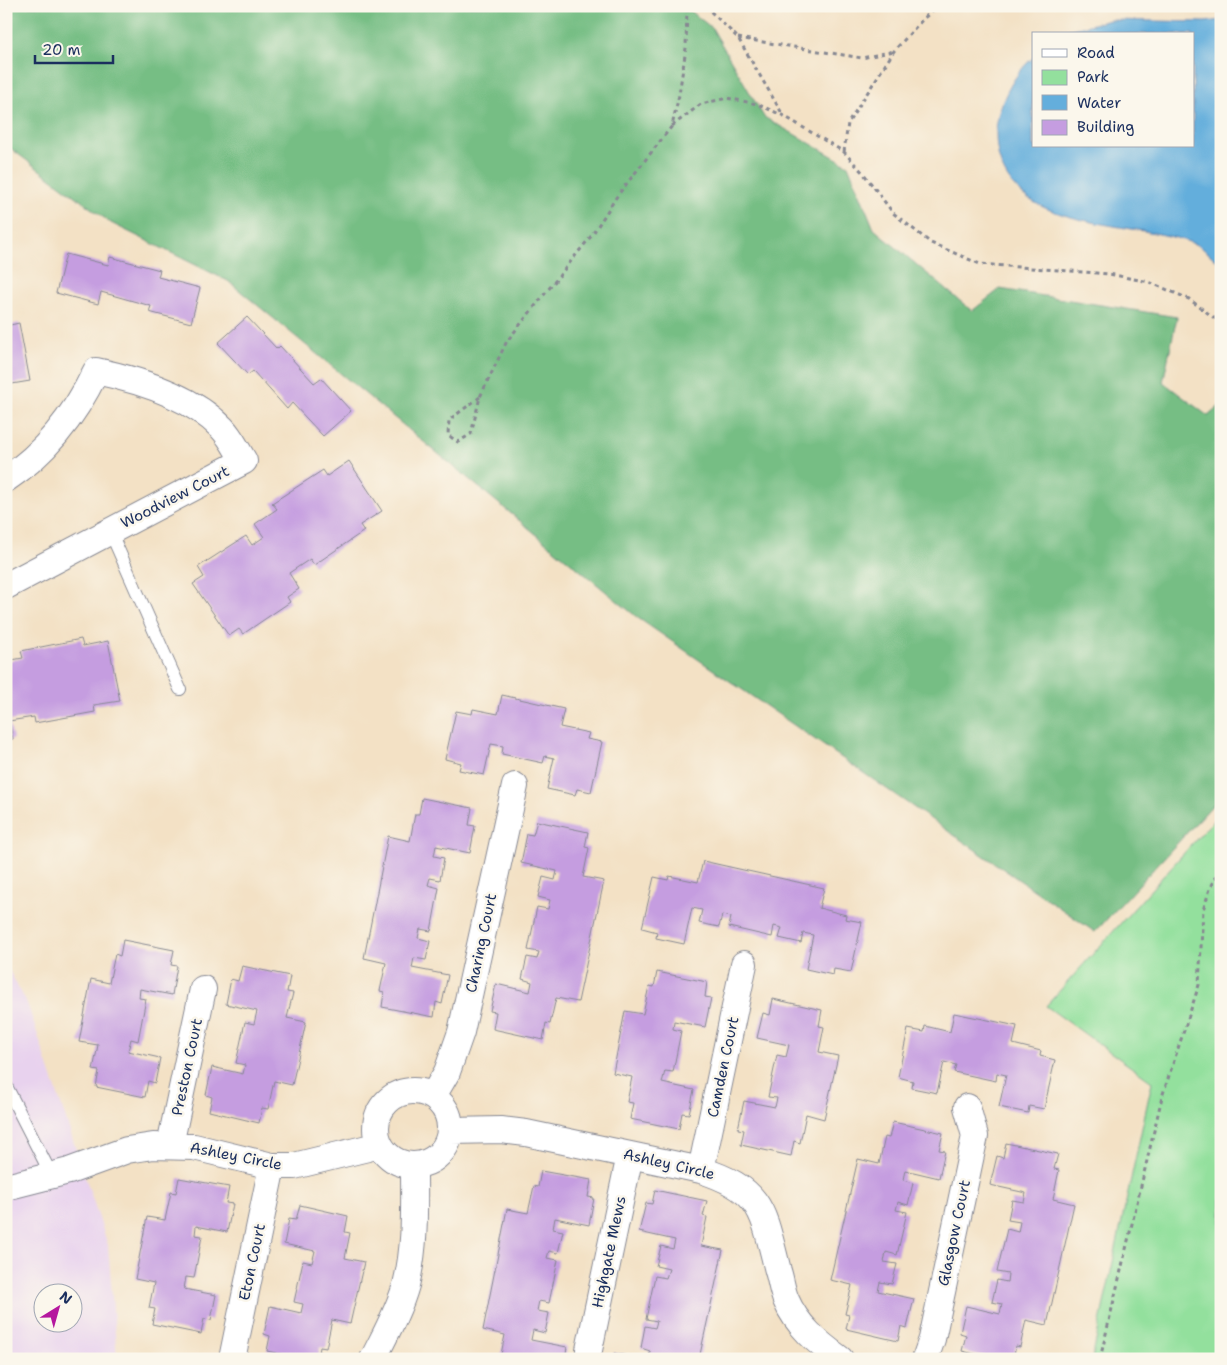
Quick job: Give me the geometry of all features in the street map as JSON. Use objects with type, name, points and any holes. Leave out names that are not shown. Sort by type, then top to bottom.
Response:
[{"type":"street","name":"Woodview Court","points":[[6,479],[26,466],[50,443],[85,394],[96,371],[127,377],[188,403],[222,428],[244,461],[6,586]]},
{"type":"street","name":"Charing Court","points":[[433,1096],[447,1072],[461,1032],[515,786]]},
{"type":"street","name":"Camden Court","points":[[701,1170],[744,964]]},
{"type":"street","name":"Preston Court","points":[[170,1145],[203,989]]},
{"type":"street","points":[[406,1091],[420,1091],[433,1096],[443,1105],[450,1118],[451,1131],[447,1144],[439,1156],[427,1163],[414,1166],[400,1163],[388,1156],[380,1145],[376,1132],[377,1118],[383,1106],[393,1096],[406,1091]]},
{"type":"street","name":"Glasgow Court","points":[[925,1359],[932,1339],[975,1136],[967,1108]]},
{"type":"street","name":"Ashley Circle","points":[[451,1131],[501,1130],[518,1132],[722,1176],[742,1188],[760,1206],[786,1300],[798,1322],[815,1340],[840,1359]]},
{"type":"street","name":"Ashley Circle","points":[[6,1187],[52,1176],[127,1150],[170,1145],[194,1146],[272,1166],[294,1166],[380,1145]]},
{"type":"street","name":"Highgate Mews","points":[[588,1350],[630,1155]]},
{"type":"street","name":"Eton Court","points":[[232,1359],[272,1166]]},
{"type":"street","points":[[373,1359],[399,1304],[410,1268],[414,1240],[414,1166]]},
{"type":"lane","points":[[110,531],[180,689]]},
{"type":"lane","points":[[6,1086],[52,1176]]},
{"type":"path","points":[[672,126],[686,48],[687,6]]},
{"type":"path","points":[[705,6],[738,38],[784,116]]},
{"type":"path","points":[[844,152],[848,123],[894,51],[923,19],[938,6]]},
{"type":"path","points":[[738,38],[862,58],[894,51]]},
{"type":"path","points":[[480,398],[449,420],[448,435],[458,442],[472,434],[480,398],[507,341],[592,235],[617,196],[672,126],[701,104],[727,98],[757,104],[784,116],[844,152],[864,174],[893,213],[931,243],[980,264],[1109,274],[1149,282],[1189,299],[1221,323]]},
{"type":"path","points":[[1100,1359],[1162,1097],[1199,985],[1203,910],[1210,889],[1221,868]]},
{"type":"shaded area","points":[[6,965],[27,1003],[108,1245],[117,1359],[6,1359]]},
{"type":"green space","points":[[6,6],[684,6],[712,28],[764,117],[848,165],[874,229],[972,311],[1000,289],[1177,317],[1163,382],[1208,416],[1221,405],[1221,796],[1095,932],[638,618],[228,281],[111,223],[6,145]]},
{"type":"green space","points":[[1221,812],[1221,1359],[1092,1359],[1152,1082],[1046,1006]]},
{"type":"water","points":[[1110,20],[1205,22],[1221,20],[1221,264],[1197,245],[1169,236],[1071,217],[1041,206],[1017,189],[1001,165],[996,131],[997,121],[1003,101],[1013,81],[1032,59],[1032,148],[1194,148],[1194,32],[1066,32]]},
{"type":"building","points":[[66,254],[108,265],[110,257],[160,270],[158,277],[200,288],[191,323],[149,312],[151,306],[101,292],[98,304],[56,293]]},
{"type":"building","points":[[247,317],[277,349],[280,346],[314,383],[321,378],[351,411],[323,436],[292,403],[287,409],[253,371],[248,375],[218,343]]},
{"type":"building","points":[[19,323],[30,381],[6,385],[6,326]]},
{"type":"building","points":[[349,461],[382,511],[360,525],[364,531],[314,565],[310,559],[289,573],[299,589],[287,597],[290,602],[243,634],[239,629],[229,636],[193,584],[204,577],[198,567],[246,536],[252,545],[264,537],[255,524],[277,509],[272,503],[323,470],[327,476]]},
{"type":"building","points":[[81,639],[83,646],[108,641],[120,701],[94,705],[95,712],[35,723],[34,717],[9,721],[13,739],[6,741],[6,661],[23,658],[21,651]]},
{"type":"building","points":[[502,695],[564,709],[560,727],[589,733],[587,739],[602,742],[591,792],[577,789],[575,795],[547,789],[554,758],[545,756],[543,763],[502,754],[503,746],[491,744],[484,775],[459,770],[461,763],[445,759],[456,711],[472,714],[473,709],[498,714]]},
{"type":"building","points":[[422,798],[472,808],[469,825],[475,826],[470,853],[436,846],[434,856],[444,858],[440,880],[430,878],[428,885],[439,888],[431,931],[420,929],[418,938],[430,941],[426,960],[414,958],[412,968],[448,975],[442,1004],[436,1002],[434,1017],[382,1007],[384,992],[380,991],[386,963],[364,958],[388,836],[410,841],[415,814],[419,814]]},
{"type":"building","points":[[537,821],[588,832],[585,847],[589,848],[583,877],[604,881],[578,1002],[556,998],[550,1024],[546,1023],[543,1040],[493,1029],[496,1012],[490,1011],[496,984],[530,992],[532,982],[522,979],[527,957],[537,959],[539,952],[528,950],[537,907],[548,909],[550,900],[538,897],[543,877],[555,880],[557,871],[521,863],[527,834],[533,835]]},
{"type":"building","points":[[703,861],[824,888],[819,908],[846,915],[845,919],[862,922],[851,972],[834,969],[833,975],[806,969],[813,935],[803,933],[801,943],[779,938],[782,928],[774,926],[772,937],[729,927],[731,917],[722,915],[719,927],[699,923],[702,910],[692,908],[684,944],[656,938],[657,932],[642,928],[654,877],[668,880],[669,876],[698,882]]},
{"type":"building","points":[[123,940],[174,950],[171,965],[177,966],[172,995],[140,989],[139,998],[146,999],[138,1041],[131,1039],[128,1051],[160,1058],[155,1083],[148,1081],[145,1097],[96,1087],[99,1071],[93,1070],[98,1045],[79,1042],[91,979],[109,983],[115,954],[120,956]]},
{"type":"building","points":[[242,966],[290,976],[287,992],[293,993],[287,1018],[306,1022],[292,1085],[274,1081],[268,1109],[262,1108],[259,1123],[209,1111],[212,1097],[206,1095],[212,1067],[243,1074],[245,1065],[236,1063],[245,1022],[254,1024],[257,1011],[226,1004],[231,979],[238,981]]},
{"type":"building","points":[[657,972],[707,982],[705,997],[711,998],[705,1027],[674,1021],[673,1029],[681,1031],[673,1072],[665,1071],[662,1083],[694,1090],[689,1114],[682,1113],[679,1129],[630,1119],[633,1103],[627,1102],[632,1077],[613,1073],[625,1011],[643,1014],[649,986],[654,987]]},
{"type":"building","points":[[773,999],[822,1010],[819,1026],[824,1027],[819,1052],[838,1056],[824,1119],[806,1114],[800,1143],[794,1141],[791,1156],[741,1145],[744,1130],[738,1129],[744,1101],[775,1107],[777,1098],[768,1097],[777,1055],[786,1057],[789,1045],[757,1038],[763,1013],[770,1015]]},
{"type":"building","points":[[954,1013],[1017,1026],[1013,1044],[1041,1051],[1040,1056],[1055,1060],[1044,1109],[1029,1106],[1028,1113],[999,1107],[1006,1075],[997,1073],[996,1081],[954,1072],[956,1065],[944,1062],[937,1093],[912,1088],[913,1081],[898,1077],[908,1029],[924,1032],[925,1026],[950,1032]]},
{"type":"building","points":[[893,1122],[943,1133],[939,1150],[945,1151],[939,1178],[905,1170],[903,1180],[913,1183],[908,1205],[898,1202],[896,1210],[907,1212],[897,1255],[886,1252],[884,1262],[897,1264],[892,1284],[880,1282],[878,1291],[914,1299],[907,1328],[901,1326],[898,1341],[846,1329],[849,1315],[845,1314],[852,1285],[830,1280],[858,1159],[879,1164],[885,1137],[889,1138]]},
{"type":"building","points":[[1006,1143],[1058,1154],[1054,1169],[1059,1170],[1053,1199],[1074,1204],[1047,1325],[1026,1320],[1020,1347],[1016,1346],[1013,1359],[996,1359],[962,1351],[966,1335],[960,1333],[966,1306],[1000,1314],[1002,1304],[992,1302],[997,1280],[1007,1282],[1008,1274],[997,1272],[1007,1229],[1018,1232],[1020,1222],[1008,1220],[1012,1200],[1024,1202],[1026,1193],[990,1185],[997,1156],[1003,1158]]},
{"type":"building","points":[[541,1171],[591,1180],[588,1197],[594,1198],[589,1225],[555,1218],[553,1229],[563,1231],[558,1253],[549,1251],[547,1258],[558,1260],[549,1303],[539,1301],[537,1311],[549,1313],[545,1333],[533,1330],[531,1340],[567,1347],[565,1359],[500,1359],[505,1335],[483,1330],[507,1209],[528,1213],[534,1186],[538,1187]]},
{"type":"building","points":[[179,1178],[229,1187],[226,1203],[233,1204],[227,1232],[196,1226],[195,1235],[202,1236],[194,1278],[186,1277],[184,1289],[216,1295],[211,1320],[204,1319],[201,1334],[152,1324],[155,1309],[149,1308],[154,1283],[135,1279],[147,1217],[165,1220],[171,1192],[176,1193]]},
{"type":"building","points":[[655,1190],[707,1201],[703,1216],[707,1217],[701,1246],[723,1250],[699,1359],[649,1359],[650,1351],[641,1348],[645,1326],[655,1328],[657,1321],[646,1319],[655,1276],[666,1278],[669,1269],[656,1266],[661,1246],[673,1249],[675,1240],[639,1232],[646,1203],[652,1204]]},
{"type":"building","points":[[300,1205],[348,1216],[345,1232],[350,1233],[345,1258],[364,1262],[350,1324],[332,1320],[326,1348],[320,1347],[318,1359],[303,1359],[267,1351],[270,1336],[264,1334],[270,1306],[301,1313],[303,1304],[294,1302],[303,1261],[312,1263],[315,1251],[284,1244],[289,1219],[296,1220]]},
{"type":"building","points":[[614,1353],[637,1358],[637,1359],[613,1359]]}]
